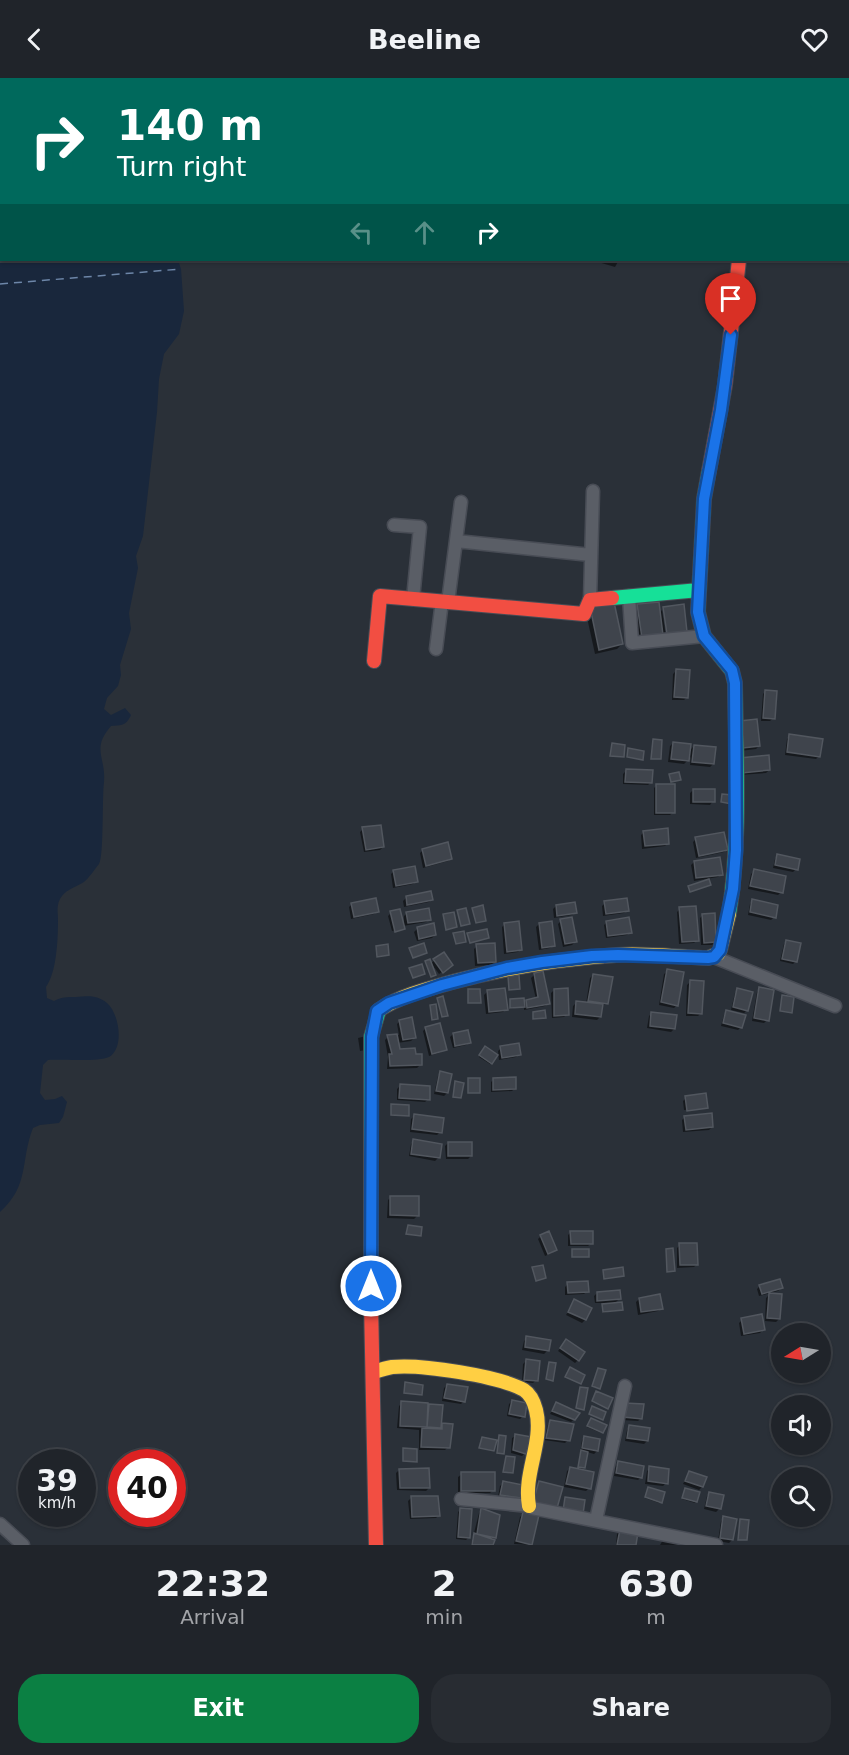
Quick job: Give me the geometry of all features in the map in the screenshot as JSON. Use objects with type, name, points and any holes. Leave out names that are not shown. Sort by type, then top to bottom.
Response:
[{"type":"street","points":[[714,957],[720,950],[723,940],[736,860],[735,683],[732,670],[704,636],[699,621],[699,590],[704,499],[725,385],[739,261]]},
{"type":"street","points":[[374,661],[380,596],[584,614],[590,600],[593,492]]},
{"type":"street","points":[[436,649],[461,502]]},
{"type":"street","points":[[394,525],[420,527],[413,598]]},
{"type":"street","points":[[456,541],[591,555]]},
{"type":"street","points":[[590,600],[699,590]]},
{"type":"street","points":[[629,596],[632,643],[704,636]]},
{"type":"street","points":[[376,1545],[370,1230],[371,1059],[377,1011],[389,1003],[442,985],[507,968],[609,955],[693,959],[714,957],[836,1006]]},
{"type":"street","points":[[374,1372],[392,1367],[434,1369],[520,1387],[528,1393],[537,1414],[538,1427],[527,1491],[528,1506]]},
{"type":"street","points":[[596,1520],[625,1386]]},
{"type":"street","points":[[461,1499],[528,1506],[691,1542],[716,1545]]},
{"type":"street","points":[[0,1524],[23,1545]]},
{"type":"water","points":[[0,261],[178,261],[184,311],[179,334],[164,354],[159,379],[143,536],[136,556],[138,568],[129,613],[131,629],[120,665],[121,675],[118,686],[107,698],[104,709],[111,715],[125,708],[131,715],[123,724],[111,726],[102,741],[104,782],[101,859],[84,882],[65,893],[60,900],[53,973],[46,987],[47,998],[54,1001],[88,996],[96,997],[107,1003],[115,1014],[119,1039],[114,1053],[104,1059],[48,1060],[43,1065],[40,1093],[45,1100],[62,1096],[67,1102],[63,1117],[59,1123],[33,1128],[20,1182],[16,1192],[0,1212]]},
{"type":"building","points":[[614,602],[623,644],[599,650],[590,607]]},
{"type":"building","points":[[659,602],[663,635],[642,638],[637,604]]},
{"type":"building","points":[[684,604],[687,632],[667,634],[663,607]]},
{"type":"building","points":[[676,669],[690,670],[688,698],[674,697]]},
{"type":"building","points":[[765,690],[777,691],[775,719],[763,718]]},
{"type":"building","points":[[757,719],[760,746],[743,748],[740,721]]},
{"type":"building","points":[[789,734],[823,739],[820,757],[787,752]]},
{"type":"building","points":[[653,739],[662,740],[661,759],[651,759]]},
{"type":"building","points":[[673,742],[691,744],[689,761],[671,759]]},
{"type":"building","points":[[612,743],[625,745],[624,757],[610,756]]},
{"type":"building","points":[[694,745],[716,747],[714,764],[692,762]]},
{"type":"building","points":[[628,748],[644,751],[643,760],[627,757]]},
{"type":"building","points":[[769,755],[770,770],[742,773],[740,758]]},
{"type":"building","points":[[626,769],[653,770],[652,783],[625,782]]},
{"type":"building","points":[[679,772],[681,780],[671,782],[669,774]]},
{"type":"building","points":[[656,784],[675,784],[675,813],[656,813]]},
{"type":"building","points":[[693,789],[715,789],[715,802],[693,802]]},
{"type":"building","points":[[722,794],[732,795],[732,804],[721,802]]},
{"type":"building","points":[[381,825],[384,847],[366,850],[362,827]]},
{"type":"building","points":[[668,828],[669,844],[645,846],[643,831]]},
{"type":"building","points":[[724,832],[728,850],[699,856],[695,837]]},
{"type":"building","points":[[448,842],[452,859],[426,866],[422,849]]},
{"type":"building","points":[[777,854],[800,859],[798,870],[775,865]]},
{"type":"building","points":[[720,857],[723,875],[696,878],[694,861]]},
{"type":"building","points":[[415,866],[418,882],[396,886],[393,870]]},
{"type":"building","points":[[754,869],[786,876],[783,893],[750,886]]},
{"type":"building","points":[[709,879],[711,885],[690,892],[688,886]]},
{"type":"building","points":[[431,891],[433,900],[407,905],[406,896]]},
{"type":"building","points":[[376,898],[379,912],[354,917],[351,903]]},
{"type":"building","points":[[627,898],[629,911],[606,914],[604,901]]},
{"type":"building","points":[[752,899],[778,905],[776,918],[750,912]]},
{"type":"building","points":[[575,902],[577,913],[557,916],[556,905]]},
{"type":"building","points":[[483,905],[486,921],[476,923],[472,908]]},
{"type":"building","points":[[696,906],[699,941],[682,942],[679,907]]},
{"type":"building","points":[[429,908],[431,920],[408,923],[406,912]]},
{"type":"building","points":[[466,908],[470,924],[461,926],[457,910]]},
{"type":"building","points":[[400,909],[405,929],[395,932],[390,911]]},
{"type":"building","points":[[454,912],[457,927],[446,930],[443,914]]},
{"type":"building","points":[[715,913],[716,942],[704,943],[702,914]]},
{"type":"building","points":[[572,917],[577,942],[565,944],[560,919]]},
{"type":"building","points":[[629,917],[632,933],[608,936],[606,921]]},
{"type":"building","points":[[519,921],[522,950],[507,952],[504,923]]},
{"type":"building","points":[[552,921],[555,946],[542,948],[539,923]]},
{"type":"building","points":[[434,923],[436,935],[419,939],[417,927]]},
{"type":"building","points":[[487,929],[489,938],[470,943],[467,933]]},
{"type":"building","points":[[464,931],[466,942],[456,944],[453,933]]},
{"type":"building","points":[[786,940],[801,943],[797,962],[782,959]]},
{"type":"building","points":[[424,943],[427,953],[413,958],[409,948]]},
{"type":"building","points":[[495,943],[496,962],[478,963],[476,944]]},
{"type":"building","points":[[388,944],[389,955],[377,957],[376,946]]},
{"type":"building","points":[[444,952],[453,965],[443,973],[433,959]]},
{"type":"building","points":[[430,959],[436,975],[431,977],[425,961]]},
{"type":"building","points":[[422,964],[425,974],[413,978],[409,968]]},
{"type":"building","points":[[667,969],[684,972],[678,1006],[661,1002]]},
{"type":"building","points":[[543,971],[550,1004],[527,1008],[526,1000],[538,997],[534,973]]},
{"type":"building","points":[[593,974],[613,977],[608,1004],[588,1001]]},
{"type":"building","points":[[519,975],[520,989],[509,990],[508,976]]},
{"type":"building","points":[[690,980],[704,981],[702,1014],[688,1013]]},
{"type":"building","points":[[759,987],[774,990],[769,1021],[754,1018]]},
{"type":"building","points":[[505,988],[508,1010],[489,1012],[487,990]]},
{"type":"building","points":[[568,988],[569,1015],[554,1016],[554,989]]},
{"type":"building","points":[[737,988],[753,992],[748,1011],[733,1007]]},
{"type":"building","points":[[468,989],[480,989],[481,1003],[468,1003]]},
{"type":"building","points":[[782,995],[794,997],[792,1013],[780,1011]]},
{"type":"building","points":[[443,996],[448,1016],[442,1017],[437,998]]},
{"type":"building","points":[[524,998],[525,1007],[510,1008],[510,999]]},
{"type":"building","points":[[576,1001],[603,1004],[601,1017],[575,1014]]},
{"type":"building","points":[[436,1004],[438,1019],[432,1020],[430,1005]]},
{"type":"building","points":[[545,1010],[546,1018],[533,1019],[533,1012]]},
{"type":"building","points":[[726,1010],[746,1015],[742,1028],[723,1023]]},
{"type":"building","points":[[651,1012],[677,1015],[675,1029],[650,1026]]},
{"type":"building","points":[[412,1017],[416,1038],[403,1040],[399,1020]]},
{"type":"building","points":[[440,1023],[447,1050],[432,1054],[425,1027]]},
{"type":"building","points":[[468,1030],[471,1043],[455,1046],[453,1033]]},
{"type":"building","points":[[397,1034],[400,1049],[415,1048],[416,1054],[422,1054],[422,1065],[390,1066],[389,1054],[392,1054],[387,1035]]},
{"type":"building","points":[[519,1043],[521,1055],[502,1058],[500,1046]]},
{"type":"building","points":[[485,1046],[498,1055],[492,1064],[479,1055]]},
{"type":"building","points":[[440,1071],[452,1074],[448,1093],[436,1091]]},
{"type":"building","points":[[516,1077],[516,1089],[493,1090],[493,1078]]},
{"type":"building","points":[[468,1078],[480,1078],[480,1093],[468,1093]]},
{"type":"building","points":[[455,1081],[464,1083],[461,1098],[453,1097]]},
{"type":"building","points":[[400,1084],[430,1086],[430,1100],[399,1098]]},
{"type":"building","points":[[706,1093],[708,1108],[687,1111],[685,1096]]},
{"type":"building","points":[[391,1104],[409,1105],[409,1116],[391,1115]]},
{"type":"building","points":[[712,1113],[713,1127],[686,1130],[684,1116]]},
{"type":"building","points":[[414,1114],[444,1118],[442,1133],[412,1129]]},
{"type":"building","points":[[413,1139],[442,1144],[440,1158],[411,1154]]},
{"type":"building","points":[[448,1142],[472,1142],[472,1156],[448,1156]]},
{"type":"building","points":[[390,1196],[419,1196],[419,1216],[390,1215]]},
{"type":"building","points":[[408,1225],[422,1227],[421,1236],[406,1234]]},
{"type":"building","points":[[549,1231],[557,1250],[548,1254],[540,1235]]},
{"type":"building","points":[[570,1231],[593,1231],[593,1244],[571,1244]]},
{"type":"building","points":[[679,1243],[697,1243],[698,1265],[680,1265]]},
{"type":"building","points":[[673,1248],[675,1271],[667,1272],[666,1249]]},
{"type":"building","points":[[572,1249],[589,1249],[589,1257],[572,1257]]},
{"type":"building","points":[[543,1265],[546,1278],[536,1281],[532,1267]]},
{"type":"building","points":[[623,1267],[624,1276],[604,1279],[603,1270]]},
{"type":"building","points":[[780,1279],[783,1288],[762,1294],[759,1285]]},
{"type":"building","points":[[588,1281],[589,1292],[568,1293],[567,1282]]},
{"type":"building","points":[[620,1290],[621,1299],[597,1301],[597,1292]]},
{"type":"building","points":[[769,1293],[782,1294],[780,1319],[767,1318]]},
{"type":"building","points":[[660,1294],[663,1309],[641,1312],[639,1298]]},
{"type":"building","points":[[574,1299],[592,1308],[586,1320],[568,1312]]},
{"type":"building","points":[[622,1302],[623,1310],[603,1312],[602,1304]]},
{"type":"building","points":[[762,1314],[765,1330],[744,1334],[741,1318]]},
{"type":"building","points":[[526,1336],[551,1340],[549,1351],[525,1347]]},
{"type":"building","points":[[566,1339],[585,1352],[579,1361],[560,1348]]},
{"type":"building","points":[[526,1359],[540,1361],[538,1381],[524,1380]]},
{"type":"building","points":[[549,1362],[556,1363],[553,1381],[546,1379]]},
{"type":"building","points":[[570,1367],[585,1375],[581,1384],[565,1377]]},
{"type":"building","points":[[598,1368],[606,1370],[600,1389],[592,1386]]},
{"type":"building","points":[[405,1382],[423,1385],[422,1395],[404,1393]]},
{"type":"building","points":[[447,1384],[468,1387],[465,1402],[444,1398]]},
{"type":"building","points":[[580,1387],[588,1388],[584,1410],[576,1408]]},
{"type":"building","points":[[596,1391],[613,1398],[608,1409],[592,1401]]},
{"type":"building","points":[[512,1400],[527,1403],[525,1417],[509,1414]]},
{"type":"building","points":[[401,1401],[428,1403],[427,1427],[400,1426]]},
{"type":"building","points":[[556,1402],[580,1413],[575,1420],[552,1411]]},
{"type":"building","points":[[624,1403],[644,1404],[642,1419],[623,1417]]},
{"type":"building","points":[[429,1404],[443,1405],[441,1428],[427,1427]]},
{"type":"building","points":[[592,1406],[606,1412],[603,1420],[589,1414]]},
{"type":"building","points":[[591,1418],[607,1425],[603,1433],[587,1426]]},
{"type":"building","points":[[550,1420],[574,1424],[570,1441],[546,1438]]},
{"type":"building","points":[[442,1423],[453,1424],[450,1448],[421,1447],[422,1428],[442,1429]]},
{"type":"building","points":[[629,1425],[650,1428],[648,1441],[627,1438]]},
{"type":"building","points":[[515,1434],[532,1437],[526,1454],[513,1450]]},
{"type":"building","points":[[499,1435],[506,1436],[504,1454],[497,1453]]},
{"type":"building","points":[[584,1436],[600,1439],[598,1451],[582,1448]]},
{"type":"building","points":[[482,1437],[497,1440],[494,1451],[479,1448]]},
{"type":"building","points":[[403,1448],[417,1449],[417,1462],[403,1461]]},
{"type":"building","points":[[581,1450],[588,1452],[585,1468],[578,1467]]},
{"type":"building","points":[[506,1456],[515,1457],[513,1473],[503,1472]]},
{"type":"building","points":[[618,1461],[644,1466],[642,1478],[616,1473]]},
{"type":"building","points":[[649,1466],[669,1469],[668,1484],[648,1481]]},
{"type":"building","points":[[570,1467],[594,1472],[591,1489],[566,1484]]},
{"type":"building","points":[[429,1468],[430,1488],[400,1488],[399,1469]]},
{"type":"building","points":[[689,1471],[707,1477],[703,1487],[685,1481]]},
{"type":"building","points":[[461,1472],[495,1472],[495,1491],[461,1491]]},
{"type":"building","points":[[503,1481],[523,1485],[521,1498],[500,1495]]},
{"type":"building","points":[[539,1481],[563,1487],[557,1508],[533,1502]]},
{"type":"building","points":[[648,1487],[665,1492],[662,1503],[645,1497]]},
{"type":"building","points":[[685,1488],[700,1492],[697,1502],[682,1498]]},
{"type":"building","points":[[709,1492],[724,1495],[721,1509],[706,1506]]},
{"type":"building","points":[[411,1496],[438,1496],[440,1516],[412,1517]]},
{"type":"building","points":[[565,1497],[585,1500],[583,1514],[563,1511]]},
{"type":"building","points":[[460,1508],[472,1509],[470,1538],[458,1537]]},
{"type":"building","points":[[481,1508],[500,1515],[496,1538],[477,1534]]},
{"type":"building","points":[[523,1512],[539,1515],[532,1545],[516,1541]]},
{"type":"building","points":[[723,1516],[737,1519],[733,1540],[720,1538]]},
{"type":"building","points":[[740,1519],[749,1520],[747,1540],[738,1540]]},
{"type":"building","points":[[620,1529],[638,1532],[636,1545],[617,1545]]},
{"type":"building","points":[[474,1533],[495,1540],[493,1545],[472,1545]]},
{"type":"ferry route","points":[[0,284],[181,269]]},
{"type":"traffic: fast","points":[[709,471],[704,499],[698,612],[704,636],[732,671],[735,683],[736,828],[729,914]]},
{"type":"traffic: fast","points":[[612,598],[699,590]]},
{"type":"traffic: fast","points":[[371,1303],[371,1037],[379,1010]]},
{"type":"traffic: slow","points":[[379,1010],[426,989],[535,964],[627,955],[708,958],[718,954],[720,950],[729,914]]},
{"type":"traffic: slow","points":[[374,1372],[392,1367],[440,1369],[497,1380],[524,1390],[534,1404],[538,1422],[529,1482],[529,1506]]},
{"type":"traffic: jam","points":[[709,471],[725,385],[739,261]]},
{"type":"traffic: jam","points":[[374,661],[380,596],[584,614],[590,600],[612,598]]},
{"type":"traffic: jam","points":[[371,1303],[376,1545]]},
{"type":"route","points":[[371,1286],[371,1080],[372,1037],[377,1011],[389,1003],[413,994],[507,968],[592,956],[708,958],[714,957],[720,950],[733,889],[736,850],[735,683],[732,670],[704,636],[698,612],[704,499],[721,410],[731,335]]}]
